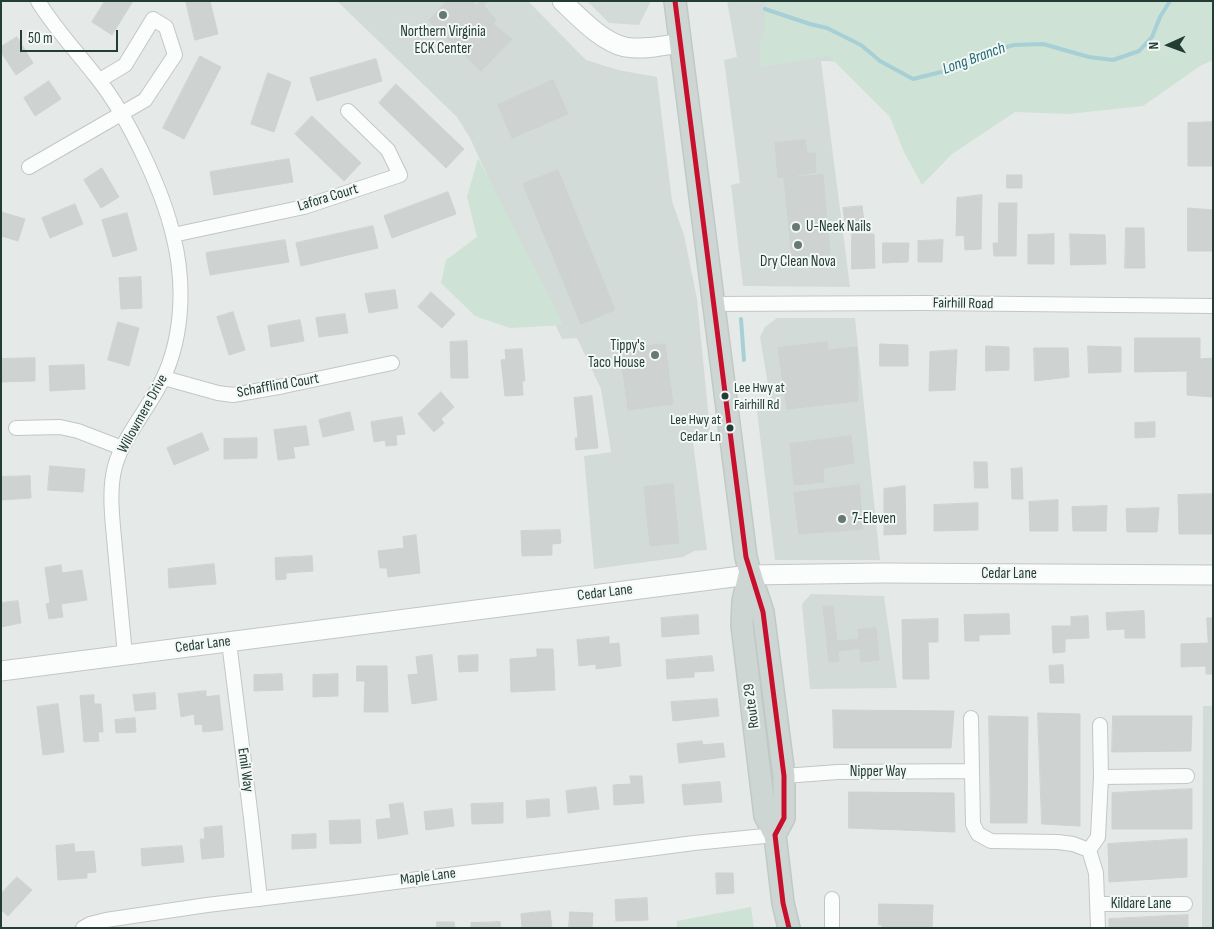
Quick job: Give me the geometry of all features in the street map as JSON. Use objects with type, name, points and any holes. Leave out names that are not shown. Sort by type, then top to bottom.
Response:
[{"type":"main road","points":[[562,1],[594,30],[624,47],[647,48],[680,43]]},
{"type":"main road","name":"Route 29","points":[[675,1],[712,304],[749,575],[763,612],[784,776],[784,818],[776,835]]},
{"type":"main road","name":"Cedar Lane","points":[[1,671],[749,575],[882,573],[1213,575]]},
{"type":"main road","name":"Route 29","points":[[749,575],[743,601],[742,625],[765,816],[776,835],[783,903],[789,928]]},
{"type":"street","name":"Willowmere Drive","points":[[38,1],[55,27],[100,80],[120,112],[158,190],[173,236],[180,292],[180,316],[176,340],[164,378],[122,448],[116,465],[112,491],[113,525],[125,655]]},
{"type":"street","points":[[29,167],[120,112],[145,100],[175,56],[166,27],[153,19],[125,65],[100,80]]},
{"type":"street","name":"Lafora Court","points":[[173,236],[304,206],[400,175],[388,150],[348,111]]},
{"type":"street","name":"Fairhill Road","points":[[712,304],[925,303],[1213,306]]},
{"type":"street","name":"Schafflind Court","points":[[164,378],[218,393],[233,395],[392,363]]},
{"type":"street","points":[[16,428],[60,427],[78,431],[122,448]]},
{"type":"street","name":"Emil Way","points":[[229,642],[260,899]]},
{"type":"street","points":[[971,718],[973,824],[978,834],[991,841],[1058,842],[1073,844],[1089,850]]},
{"type":"street","points":[[1089,850],[1098,837],[1101,777],[1100,725]]},
{"type":"street","name":"Nipper Way","points":[[784,776],[838,772],[971,771]]},
{"type":"street","points":[[1101,777],[1187,776]]},
{"type":"street","name":"Maple Lane","points":[[83,928],[90,924],[129,916],[694,843],[776,835]]},
{"type":"street","points":[[1089,850],[1096,873],[1098,928]]},
{"type":"street","points":[[832,899],[832,928]]},
{"type":"street","name":"Kildare Lane","points":[[1097,904],[1185,904]]},
{"type":"shaded area","points":[[337,1],[528,1],[586,60],[618,70],[657,77],[672,201],[684,235],[697,299],[711,440],[693,442],[707,550],[694,551],[683,557],[594,569],[584,456],[611,452],[601,389],[577,338],[562,339],[470,138],[457,117]]},
{"type":"shaded area","points":[[587,1],[651,1],[639,25],[609,23]]},
{"type":"shaded area","points":[[727,1],[1002,1],[954,65],[821,61],[850,287],[743,286],[731,185],[740,183],[724,60],[737,57]]},
{"type":"shaded area","points":[[777,318],[855,318],[880,560],[775,560],[757,411],[772,409],[760,337],[765,327]]},
{"type":"shaded area","points":[[811,594],[884,596],[897,688],[810,689],[802,604]]},
{"type":"shaded area","points":[[1203,706],[1213,706],[1213,928],[1202,928]]},
{"type":"green space","points":[[765,1],[1213,1],[1213,60],[1200,66],[1143,106],[1068,114],[1015,112],[952,154],[922,185],[904,152],[890,117],[829,56],[760,67],[760,44],[765,30]]},
{"type":"green space","points":[[478,158],[564,325],[510,328],[475,316],[441,283],[446,260],[477,237],[467,197]]},
{"type":"green space","points":[[751,907],[754,928],[677,928],[677,921]]},
{"type":"building","points":[[105,1],[133,1],[112,35],[92,22]]},
{"type":"building","points":[[186,1],[210,1],[218,34],[195,40]]},
{"type":"building","points":[[447,1],[471,1],[477,6],[481,1],[487,1],[484,6],[496,20],[493,24],[512,39],[481,71],[429,21]]},
{"type":"building","points":[[17,37],[33,63],[16,75],[1,52],[1,47]]},
{"type":"building","points":[[200,56],[221,67],[184,139],[163,128]]},
{"type":"building","points":[[376,59],[382,81],[317,101],[310,78]]},
{"type":"building","points":[[268,73],[291,82],[274,132],[251,124]]},
{"type":"building","points":[[553,80],[568,114],[512,138],[498,105]]},
{"type":"building","points":[[49,81],[61,99],[35,116],[24,98]]},
{"type":"building","points":[[396,84],[464,149],[446,168],[379,103]]},
{"type":"building","points":[[312,116],[361,163],[344,181],[295,134]]},
{"type":"building","points":[[1213,122],[1213,166],[1188,166],[1188,123]]},
{"type":"building","points":[[805,140],[807,153],[815,153],[816,172],[778,178],[775,143]]},
{"type":"building","points":[[289,159],[293,182],[214,195],[210,172]]},
{"type":"building","points":[[102,168],[119,197],[101,208],[84,180]]},
{"type":"building","points":[[558,170],[615,310],[581,324],[523,184]]},
{"type":"building","points":[[823,175],[830,254],[792,258],[784,178]]},
{"type":"building","points":[[1007,175],[1022,175],[1022,188],[1007,188]]},
{"type":"building","points":[[448,192],[456,214],[392,238],[384,216]]},
{"type":"building","points":[[982,195],[981,249],[965,250],[964,235],[956,236],[957,198]]},
{"type":"building","points":[[999,203],[1017,203],[1016,256],[994,256],[993,243],[998,243]]},
{"type":"building","points":[[75,204],[83,224],[50,238],[42,218]]},
{"type":"building","points":[[862,206],[865,229],[846,232],[843,208]]},
{"type":"building","points":[[1188,208],[1213,210],[1213,251],[1188,251]]},
{"type":"building","points":[[1,212],[25,219],[18,241],[1,236]]},
{"type":"building","points":[[127,213],[137,250],[113,257],[102,220]]},
{"type":"building","points":[[373,226],[378,248],[301,266],[296,243]]},
{"type":"building","points":[[1126,228],[1144,228],[1145,268],[1125,268]]},
{"type":"building","points":[[852,234],[874,234],[875,268],[852,269]]},
{"type":"building","points":[[1054,234],[1054,264],[1028,264],[1028,235]]},
{"type":"building","points":[[1070,234],[1105,235],[1106,264],[1071,265]]},
{"type":"building","points":[[285,240],[289,262],[210,275],[206,253]]},
{"type":"building","points":[[943,240],[942,262],[918,262],[918,241]]},
{"type":"building","points":[[883,243],[909,243],[908,262],[883,263]]},
{"type":"building","points":[[141,277],[142,308],[121,309],[119,278]]},
{"type":"building","points":[[395,290],[398,308],[369,313],[365,294]]},
{"type":"building","points":[[431,292],[455,314],[442,328],[418,307]]},
{"type":"building","points":[[233,312],[245,350],[229,355],[217,317]]},
{"type":"building","points":[[345,314],[348,333],[319,337],[316,318]]},
{"type":"building","points":[[300,320],[304,341],[271,347],[268,326]]},
{"type":"building","points":[[118,322],[139,328],[129,366],[108,360]]},
{"type":"building","points":[[1135,338],[1200,338],[1200,359],[1213,358],[1212,397],[1187,395],[1187,371],[1135,372]]},
{"type":"building","points":[[467,341],[468,378],[451,378],[450,342]]},
{"type":"building","points":[[827,342],[828,350],[857,347],[858,401],[787,409],[778,348]]},
{"type":"building","points":[[665,344],[673,404],[628,410],[620,350]]},
{"type":"building","points":[[880,344],[908,345],[908,366],[880,366]]},
{"type":"building","points":[[986,346],[1009,347],[1009,370],[986,371]]},
{"type":"building","points":[[1088,346],[1121,347],[1121,372],[1089,373]]},
{"type":"building","points":[[1034,348],[1068,348],[1069,377],[1035,381]]},
{"type":"building","points":[[522,349],[525,381],[522,381],[523,395],[505,396],[501,360],[506,359],[505,350]]},
{"type":"building","points":[[957,350],[955,390],[929,391],[930,352]]},
{"type":"building","points":[[35,358],[35,381],[2,382],[1,359]]},
{"type":"building","points":[[84,365],[85,389],[50,391],[49,366]]},
{"type":"building","points":[[441,392],[454,407],[441,419],[444,423],[434,432],[418,414]]},
{"type":"building","points":[[592,396],[598,448],[576,450],[575,438],[578,438],[574,398]]},
{"type":"building","points":[[350,412],[354,430],[323,437],[319,420]]},
{"type":"building","points":[[402,417],[405,434],[396,435],[397,445],[386,446],[385,440],[374,442],[371,422]]},
{"type":"building","points":[[1155,422],[1155,437],[1135,438],[1135,423]]},
{"type":"building","points":[[306,426],[309,445],[293,447],[295,458],[278,460],[274,430]]},
{"type":"building","points":[[202,433],[209,450],[174,465],[167,448]]},
{"type":"building","points":[[851,436],[854,463],[823,468],[824,482],[794,485],[790,444]]},
{"type":"building","points":[[257,438],[257,458],[224,459],[224,439]]},
{"type":"building","points":[[974,462],[987,462],[988,488],[975,488]]},
{"type":"building","points":[[50,466],[85,469],[83,492],[48,490]]},
{"type":"building","points":[[1022,468],[1023,499],[1012,499],[1011,469]]},
{"type":"building","points":[[30,476],[31,498],[1,500],[1,477]]},
{"type":"building","points":[[673,484],[679,543],[650,546],[644,487]]},
{"type":"building","points":[[859,485],[863,529],[799,534],[794,493]]},
{"type":"building","points":[[905,486],[906,534],[884,535],[884,489]]},
{"type":"building","points":[[1213,494],[1213,534],[1179,534],[1178,495]]},
{"type":"building","points":[[1058,500],[1058,531],[1030,531],[1029,502]]},
{"type":"building","points":[[978,503],[978,530],[934,531],[934,505]]},
{"type":"building","points":[[1107,506],[1106,531],[1073,531],[1072,507]]},
{"type":"building","points":[[1159,508],[1157,532],[1127,532],[1126,509]]},
{"type":"building","points":[[560,530],[561,543],[552,544],[552,555],[522,556],[521,531]]},
{"type":"building","points":[[416,535],[420,573],[388,577],[387,568],[380,568],[378,551],[404,548],[403,537]]},
{"type":"building","points":[[312,556],[313,571],[286,573],[286,579],[276,580],[275,558]]},
{"type":"building","points":[[214,564],[216,584],[169,588],[168,569]]},
{"type":"building","points":[[61,565],[62,573],[82,570],[87,600],[61,604],[63,617],[49,619],[46,604],[50,603],[45,568]]},
{"type":"building","points":[[18,601],[21,623],[1,627],[1,603]]},
{"type":"building","points":[[833,606],[837,641],[859,639],[860,648],[838,651],[839,661],[829,662],[823,607]]},
{"type":"building","points":[[1144,611],[1145,638],[1125,638],[1125,629],[1107,630],[1106,613]]},
{"type":"building","points":[[1009,614],[1010,634],[979,635],[979,641],[965,641],[964,615]]},
{"type":"building","points":[[698,615],[699,634],[662,637],[661,618]]},
{"type":"building","points":[[1088,616],[1089,638],[1065,639],[1065,652],[1053,653],[1052,626],[1071,626],[1071,617]]},
{"type":"building","points":[[1207,618],[1213,618],[1213,674],[1206,674],[1206,666],[1181,667],[1181,644],[1208,643]]},
{"type":"building","points":[[938,619],[938,642],[928,642],[929,679],[903,679],[902,620]]},
{"type":"building","points":[[876,628],[879,660],[861,662],[858,630]]},
{"type":"building","points":[[609,637],[609,644],[619,643],[621,666],[596,669],[596,664],[579,666],[577,640]]},
{"type":"building","points":[[537,649],[553,649],[555,690],[511,692],[510,659],[537,657]]},
{"type":"building","points":[[432,655],[437,700],[412,704],[408,675],[418,674],[416,657]]},
{"type":"building","points":[[478,655],[478,671],[459,672],[458,656]]},
{"type":"building","points":[[712,656],[714,671],[694,672],[694,677],[667,679],[666,660]]},
{"type":"building","points":[[1063,665],[1064,683],[1050,683],[1049,666]]},
{"type":"building","points":[[357,666],[387,666],[388,712],[364,712],[365,681],[357,681]]},
{"type":"building","points":[[282,674],[283,690],[254,691],[254,675]]},
{"type":"building","points":[[338,674],[338,696],[313,697],[313,675]]},
{"type":"building","points":[[206,691],[206,697],[219,695],[223,730],[203,732],[202,724],[195,725],[194,714],[181,717],[178,694]]},
{"type":"building","points":[[155,693],[156,709],[135,711],[133,695]]},
{"type":"building","points":[[94,695],[94,704],[101,704],[103,732],[98,732],[99,741],[84,742],[80,696]]},
{"type":"building","points":[[717,699],[719,716],[673,721],[671,702]]},
{"type":"building","points":[[58,704],[64,752],[43,755],[37,707]]},
{"type":"building","points":[[833,710],[954,711],[951,748],[834,748]]},
{"type":"building","points":[[1038,713],[1080,714],[1080,826],[1042,824]]},
{"type":"building","points":[[989,716],[1028,717],[1027,823],[991,823]]},
{"type":"building","points":[[1113,716],[1192,716],[1191,751],[1112,752]]},
{"type":"building","points":[[135,718],[136,732],[116,733],[115,720]]},
{"type":"building","points":[[702,741],[703,745],[723,743],[725,757],[679,763],[677,744]]},
{"type":"building","points":[[630,776],[642,776],[644,803],[614,805],[613,785],[631,784]]},
{"type":"building","points":[[720,782],[722,802],[684,805],[682,785]]},
{"type":"building","points":[[596,787],[599,809],[568,813],[566,791]]},
{"type":"building","points":[[1192,789],[1192,829],[1112,829],[1112,793]]},
{"type":"building","points":[[849,792],[954,793],[955,832],[849,828]]},
{"type":"building","points":[[549,799],[550,816],[527,818],[526,801]]},
{"type":"building","points":[[403,803],[408,834],[378,839],[376,820],[391,818],[389,805]]},
{"type":"building","points":[[503,803],[503,823],[472,824],[471,804]]},
{"type":"building","points":[[452,809],[454,826],[426,830],[424,812]]},
{"type":"building","points":[[360,820],[361,843],[330,844],[329,821]]},
{"type":"building","points":[[222,826],[224,857],[202,859],[200,839],[205,839],[204,828]]},
{"type":"building","points":[[316,834],[316,848],[292,849],[292,835]]},
{"type":"building","points":[[1187,839],[1187,877],[1109,882],[1108,844]]},
{"type":"building","points":[[74,844],[75,852],[94,851],[96,872],[87,873],[87,878],[58,880],[56,846]]},
{"type":"building","points":[[182,846],[184,862],[142,866],[141,849]]},
{"type":"building","points":[[716,873],[733,873],[734,893],[717,894]]},
{"type":"building","points":[[17,877],[32,890],[8,916],[1,910],[1,894]]},
{"type":"building","points":[[647,898],[648,920],[616,921],[615,900]]},
{"type":"building","points":[[879,904],[933,905],[932,928],[882,928],[882,925],[879,925]]},
{"type":"building","points":[[550,911],[552,928],[522,928],[521,914]]},
{"type":"building","points":[[570,912],[593,913],[592,928],[569,928]]},
{"type":"building","points":[[1188,915],[1188,928],[1109,928],[1109,919]]},
{"type":"building","points":[[437,922],[454,922],[455,928],[437,928]]},
{"type":"building","points":[[500,922],[501,928],[471,928],[471,923]]},
{"type":"waterway","name":"Long Branch","points":[[765,9],[827,28],[861,45],[880,61],[913,79],[957,68],[981,54],[1014,45],[1043,44],[1089,57],[1113,60],[1139,51],[1152,37],[1160,17],[1170,1]]},
{"type":"waterway","points":[[741,319],[744,360]]},
{"type":"transit line","points":[[675,1],[746,557],[763,612],[784,776],[784,818],[775,835],[783,903],[789,928]]},
{"type":"place","name":"Northern Virginia ECK Center","points":[[443,15]]},
{"type":"place","name":"U-Neek Nails","points":[[796,227]]},
{"type":"place","name":"Dry Clean Nova","points":[[798,245]]},
{"type":"place","name":"Tippy's Taco House","points":[[655,355]]},
{"type":"place","name":"Lee Hwy at Fairhill Rd","points":[[725,396]]},
{"type":"place","name":"Lee Hwy at Cedar Ln","points":[[730,428]]},
{"type":"place","name":"7-Eleven","points":[[842,519]]}]
